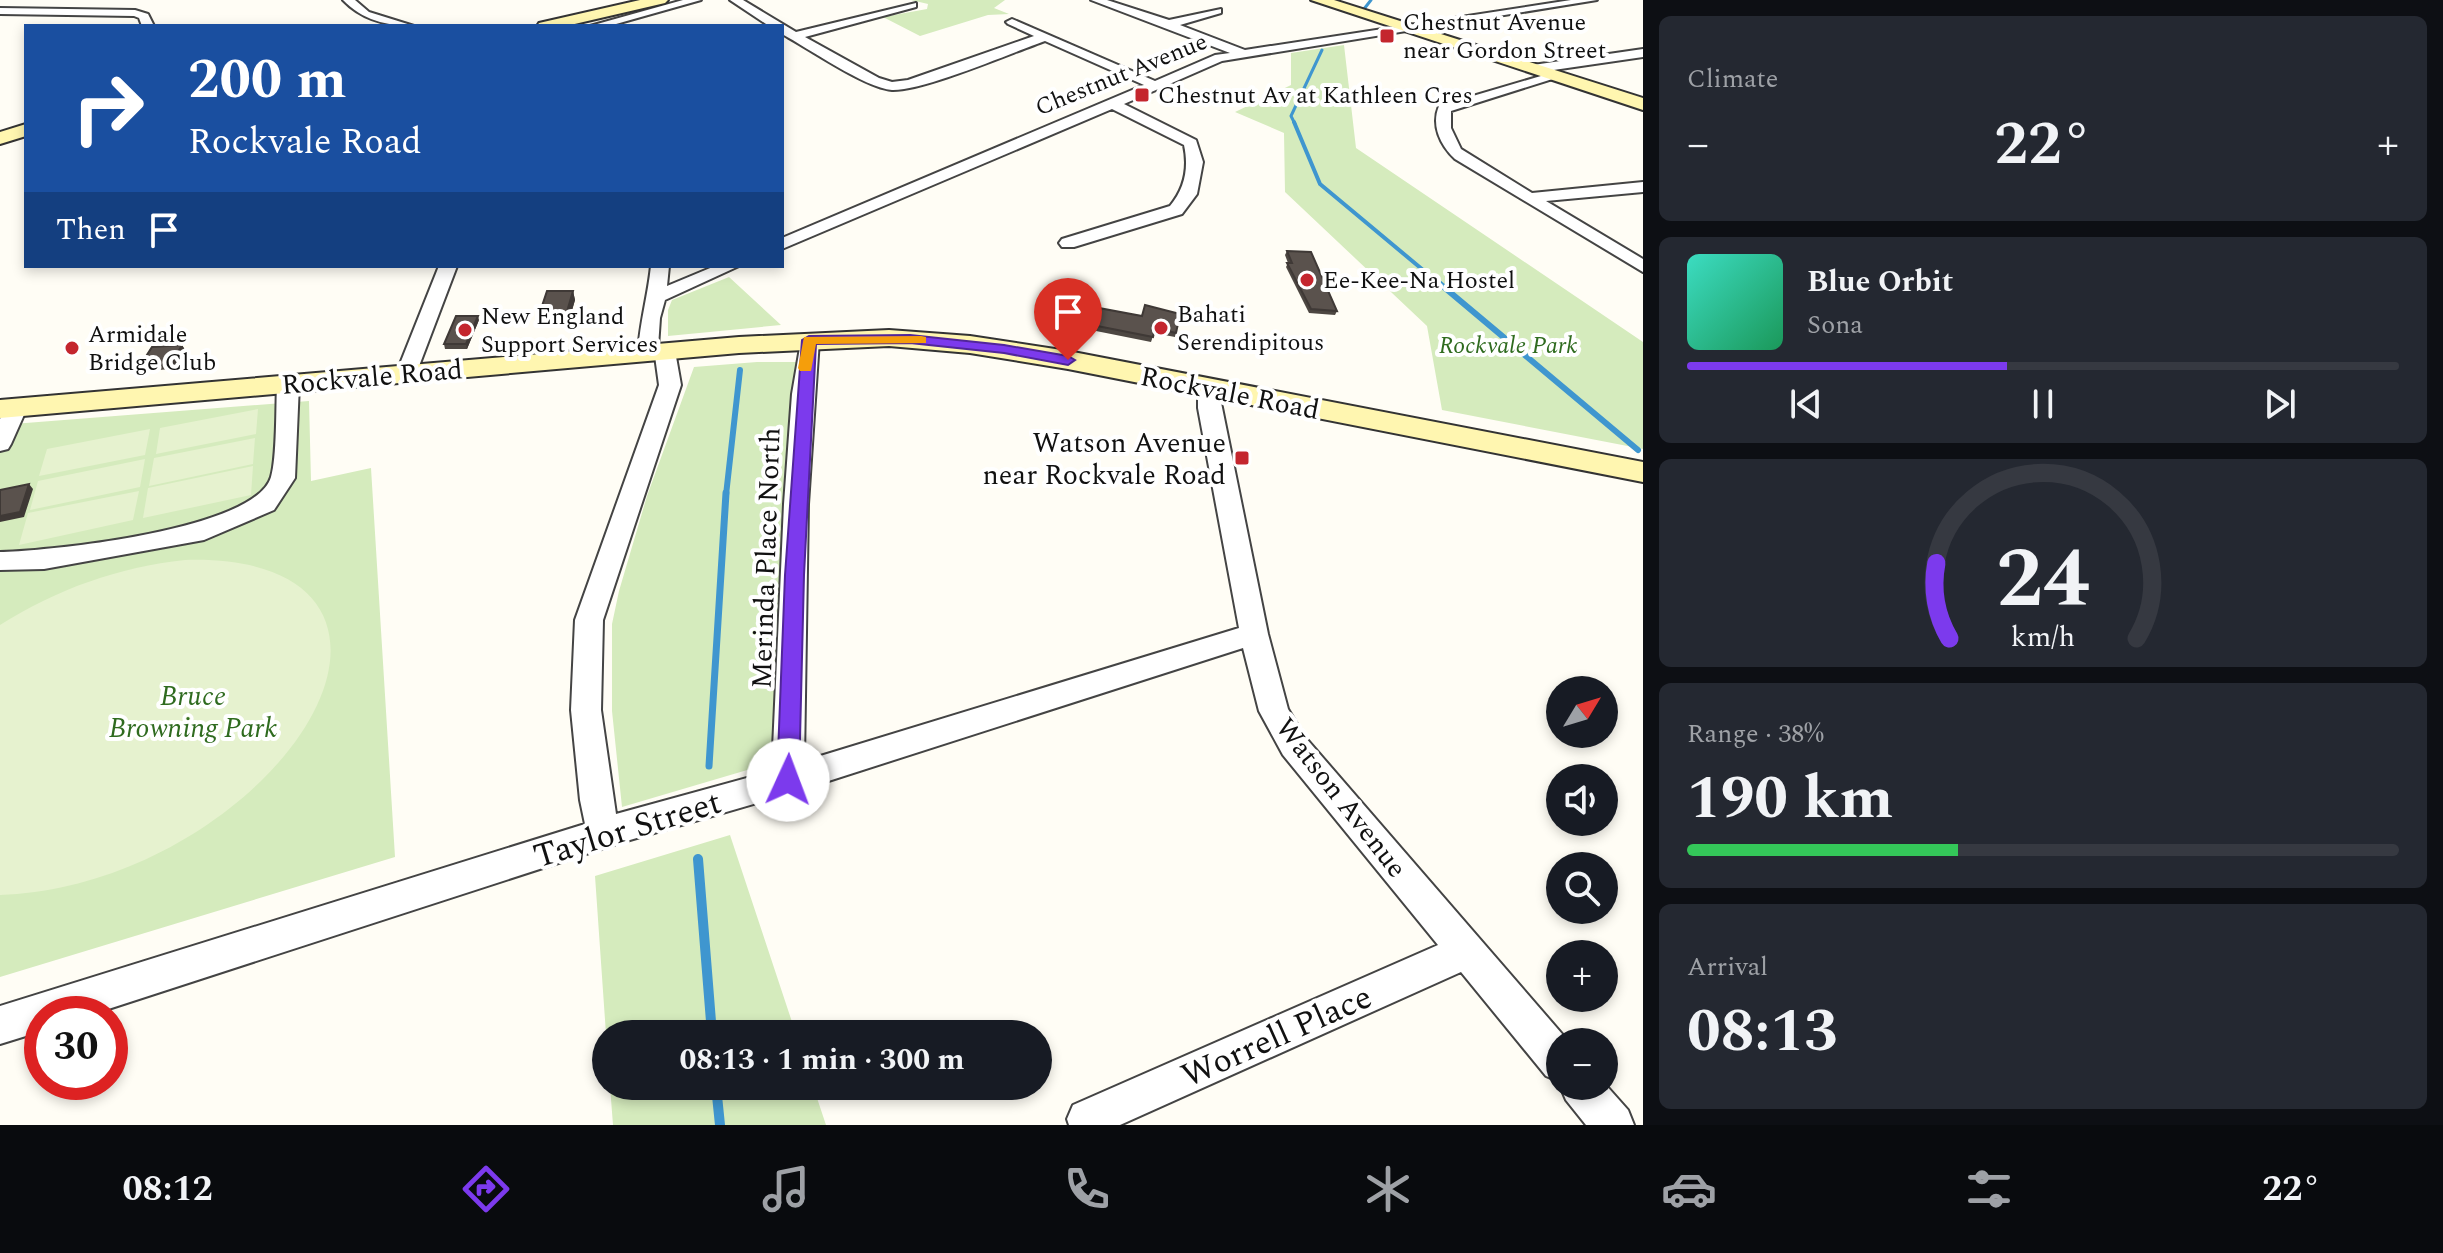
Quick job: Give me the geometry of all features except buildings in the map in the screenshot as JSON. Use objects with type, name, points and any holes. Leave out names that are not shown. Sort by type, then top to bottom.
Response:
[{"type":"street","points":[[348,0],[365,14],[401,24]]},
{"type":"street","points":[[554,24],[660,0]]},
{"type":"street","points":[[604,24],[696,0]]},
{"type":"street","points":[[735,0],[774,24]]},
{"type":"street","points":[[1096,0],[1169,24],[1244,54]]},
{"type":"street","points":[[1319,0],[1643,104]]},
{"type":"street","name":"Chestnut Avenue","points":[[784,243],[1219,58],[1592,0]]},
{"type":"street","points":[[796,36],[912,5]]},
{"type":"street","points":[[0,11],[135,13],[144,16],[147,24]]},
{"type":"street","points":[[1169,24],[1217,11]]},
{"type":"street","points":[[1012,22],[1154,85]]},
{"type":"street","points":[[784,30],[874,81],[891,86],[910,84],[1044,37]]},
{"type":"street","points":[[1533,69],[1603,56],[1643,53]]},
{"type":"street","points":[[1556,76],[1452,106],[1442,112],[1453,152],[1643,267]]},
{"type":"street","points":[[1068,243],[1176,210],[1189,194],[1195,162],[1191,143],[1111,103]]},
{"type":"street","points":[[0,138],[24,131]]},
{"type":"street","points":[[1530,198],[1643,187]]},
{"type":"street","points":[[406,374],[447,268]]},
{"type":"street","points":[[604,833],[596,800],[586,710],[589,620],[670,385],[657,352],[650,318],[657,297],[660,268]]},
{"type":"street","points":[[657,297],[725,268]]},
{"type":"street","name":"Rockvale Road","points":[[8,408],[809,340],[910,339],[1004,349],[1643,472]]},
{"type":"street","name":"Merinda Place North","points":[[788,780],[795,560],[809,340]]},
{"type":"street","points":[[0,561],[44,560],[204,531],[265,504],[283,478],[288,384]]},
{"type":"street","name":"Watson Avenue","points":[[1209,388],[1209,408],[1254,634],[1274,711],[1294,746],[1546,1045]]},
{"type":"street","points":[[0,444],[8,408]]},
{"type":"street","name":"Taylor Street","points":[[0,1025],[604,833],[788,780],[1254,634]]},
{"type":"street","name":"Worrell Place","points":[[1087,1119],[1466,951]]},
{"type":"street","points":[[1592,1100],[1613,1125]]},
{"type":"green space","points":[[911,0],[1005,0],[994,8],[1009,14],[988,15],[920,36],[883,17],[927,9],[928,4]]},
{"type":"green space","name":"Rockvale Park","points":[[1344,45],[1356,148],[1643,342],[1643,449],[1442,410],[1427,326],[1285,192],[1284,133],[1235,112],[1291,85],[1291,53]]},
{"type":"green space","points":[[729,277],[781,325],[668,336],[668,310],[672,300]]},
{"type":"green space","points":[[799,362],[775,735],[754,768],[622,807],[612,711],[612,624],[647,496],[694,367]]},
{"type":"green space","name":"Bruce Browning Park","points":[[309,401],[311,481],[371,468],[395,857],[0,977],[0,425]]},
{"type":"green space","points":[[258,409],[256,434],[156,454],[160,428]]},
{"type":"green space","points":[[150,429],[145,455],[39,476],[47,449]]},
{"type":"green space","points":[[255,438],[253,464],[149,486],[154,458]]},
{"type":"green space","points":[[145,459],[140,487],[30,510],[38,481]]},
{"type":"green space","points":[[253,466],[251,495],[143,518],[148,488]]},
{"type":"green space","points":[[139,491],[133,520],[19,545],[28,513]]},
{"type":"green space","points":[[185,560],[242,564],[285,578],[313,600],[328,629],[330,663],[319,701],[296,741],[261,781],[234,805],[174,845],[106,875],[36,892],[0,895],[0,625],[66,590],[112,574]]},
{"type":"green space","points":[[730,835],[791,1020],[605,1020],[595,876]]},
{"type":"green space","points":[[611,1100],[818,1100],[826,1125],[613,1125]]},
{"type":"waterway","points":[[1364,9],[1371,0]]},
{"type":"waterway","points":[[1294,122],[1291,116],[1322,50]]},
{"type":"waterway","points":[[1294,122],[1320,184],[1441,285]]},
{"type":"waterway","points":[[1439,283],[1638,450]]},
{"type":"waterway","points":[[726,495],[740,370]]},
{"type":"waterway","points":[[709,766],[726,493]]},
{"type":"waterway","points":[[698,859],[711,1020]]},
{"type":"waterway","points":[[717,1100],[720,1125]]},
{"type":"slow traffic","points":[[806,368],[809,340],[921,340]]},
{"type":"place","name":"Chestnut Avenue near Gordon Street","points":[[1387,36]]},
{"type":"place","name":"Chestnut Av at Kathleen Cres","points":[[1142,95]]},
{"type":"place","name":"Ee-Kee-Na Hostel","points":[[1307,280]]},
{"type":"place","name":"Bahati Serendipitous","points":[[1161,328]]},
{"type":"place","name":"New England Support Services","points":[[465,330]]},
{"type":"place","name":"Armidale Bridge Club","points":[[72,348]]},
{"type":"place","name":"Watson Avenue near Rockvale Road","points":[[1242,458]]},
{"type":"route","points":[[788,780],[795,575],[809,340],[910,339],[1004,349],[1068,360]]}]
